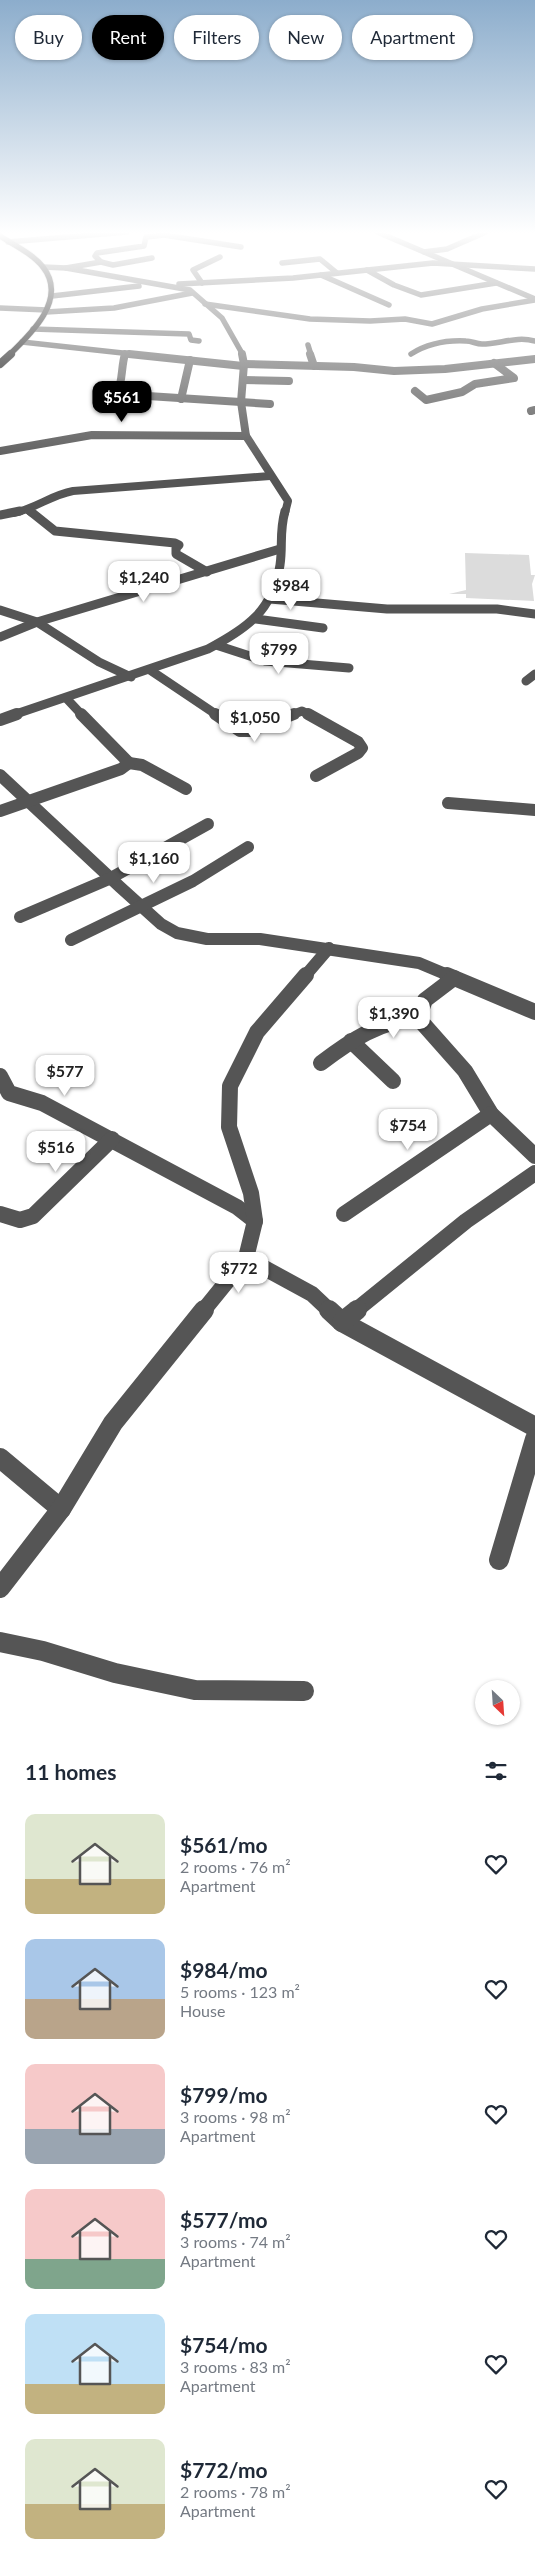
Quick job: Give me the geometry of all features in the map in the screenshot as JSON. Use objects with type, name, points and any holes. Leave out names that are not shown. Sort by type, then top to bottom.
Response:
[{"type":"main road","points":[[0,364],[22,342],[45,313]]},
{"type":"street","points":[[0,720],[131,677],[216,645],[233,636],[256,619],[270,599],[280,566],[281,524],[288,501],[270,476],[246,436],[241,402],[244,380],[243,355],[230,330],[216,313]]},
{"type":"street","points":[[280,313],[310,318],[370,321],[405,320],[432,324],[468,313]]},
{"type":"street","points":[[33,329],[189,334],[192,335],[191,340],[200,341]]},
{"type":"street","points":[[410,354],[429,345],[457,341],[470,341],[479,344],[521,339],[535,341]]},
{"type":"street","points":[[22,342],[244,365],[314,366],[394,371],[444,369],[535,358]]},
{"type":"street","points":[[308,345],[314,366]]},
{"type":"street","points":[[100,409],[118,394],[121,386],[121,369],[125,354]]},
{"type":"street","points":[[181,399],[190,360]]},
{"type":"street","points":[[414,391],[426,400],[462,392],[475,384],[514,378],[494,363]]},
{"type":"street","points":[[244,380],[289,381]]},
{"type":"street","points":[[118,394],[270,404]]},
{"type":"street","points":[[0,451],[98,434],[246,436]]},
{"type":"street","points":[[0,515],[28,510],[56,494],[73,491],[270,476]]},
{"type":"street","points":[[28,510],[52,530],[175,542],[179,546],[176,548],[176,554],[207,572]]},
{"type":"street","points":[[0,637],[37,622],[280,549]]},
{"type":"street","points":[[270,599],[387,609],[497,609],[535,614]]},
{"type":"street","points":[[0,610],[37,622],[99,662],[131,677]]},
{"type":"street","points":[[256,619],[323,628]]},
{"type":"street","points":[[216,645],[265,661],[349,668]]},
{"type":"street","points":[[150,670],[240,731],[250,731],[302,711],[358,742],[362,748],[358,753],[316,776]]},
{"type":"street","points":[[526,681],[535,674]]},
{"type":"street","points":[[67,698],[106,742],[129,763],[142,765],[186,789]]},
{"type":"street","points":[[0,811],[121,769],[129,763]]},
{"type":"street","points":[[0,775],[109,879],[174,933],[191,938],[215,940],[246,938],[329,948],[419,962],[535,1012]]},
{"type":"street","points":[[448,803],[535,810]]},
{"type":"street","points":[[20,917],[109,879],[208,824]]},
{"type":"street","points":[[71,940],[194,881],[248,847]]},
{"type":"street","points":[[0,1588],[61,1509],[113,1423],[246,1258],[255,1221],[251,1193],[229,1127],[230,1086],[257,1032],[329,948]]},
{"type":"street","points":[[418,1018],[425,1000],[454,978]]},
{"type":"street","points":[[321,1063],[365,1033],[410,1018],[418,1018],[465,1071],[491,1114],[535,1156]]},
{"type":"street","points":[[351,1041],[393,1081]]},
{"type":"street","points":[[0,1076],[9,1094],[42,1103],[112,1139],[237,1207],[255,1221]]},
{"type":"street","points":[[344,1214],[491,1114]]},
{"type":"street","points":[[0,1214],[20,1220],[33,1216],[112,1139]]},
{"type":"street","points":[[342,1322],[466,1221],[535,1173]]},
{"type":"street","points":[[246,1258],[312,1294],[342,1322],[535,1427]]},
{"type":"street","points":[[499,1560],[535,1439]]},
{"type":"street","points":[[0,1458],[61,1509]]},
{"type":"street","points":[[0,1642],[43,1651],[115,1673],[195,1690],[304,1691]]},
{"type":"shaded area","points":[[465,553],[529,555],[531,575],[535,575],[532,584],[534,601],[466,598],[466,594],[449,594],[466,590]]}]
